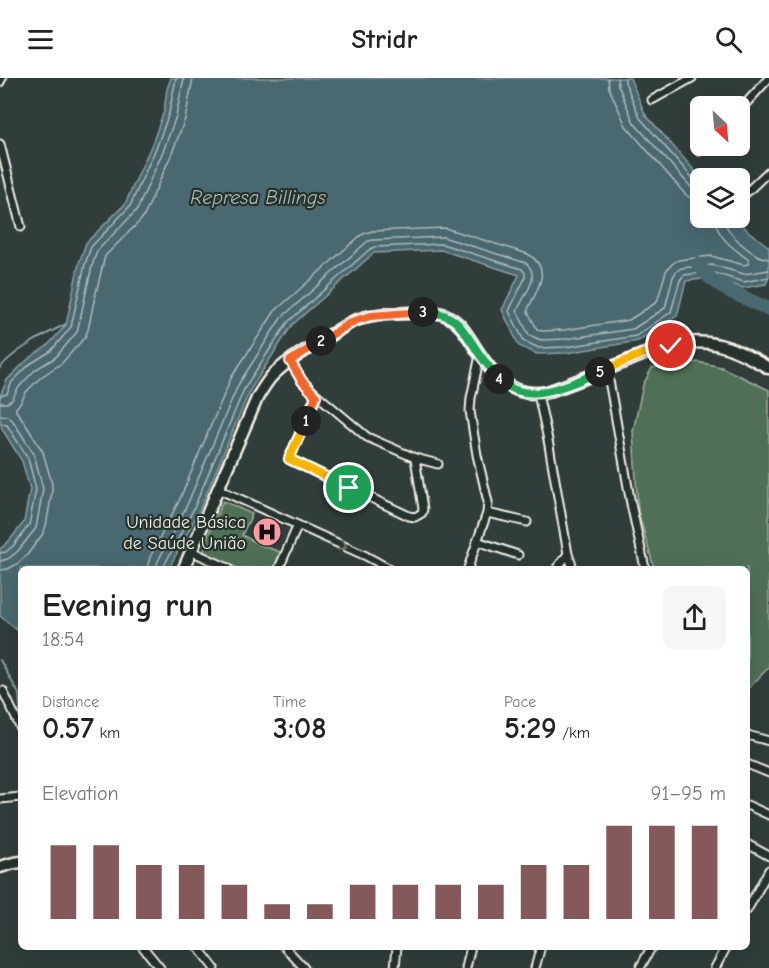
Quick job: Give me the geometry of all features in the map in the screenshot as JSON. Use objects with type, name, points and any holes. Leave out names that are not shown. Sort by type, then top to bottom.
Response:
[{"type":"main road","points":[[185,566],[258,396],[272,376],[290,361],[354,321],[371,316],[438,312],[456,321],[462,327],[480,356],[504,384],[523,392],[538,394],[642,354],[693,342],[718,344],[734,349],[769,368]]},
{"type":"main road","points":[[0,867],[18,862]]},
{"type":"street","points":[[0,82],[2,78]]},
{"type":"street","points":[[652,100],[693,78]]},
{"type":"street","points":[[750,99],[769,78]]},
{"type":"street","points":[[0,144],[21,227]]},
{"type":"street","points":[[750,189],[769,171]]},
{"type":"street","points":[[469,566],[487,513],[488,502],[470,411],[480,356]]},
{"type":"street","points":[[290,361],[302,381],[316,396],[367,437],[415,458],[438,464]]},
{"type":"street","points":[[607,369],[645,566]]},
{"type":"street","points":[[538,394],[568,554],[572,566]]},
{"type":"street","points":[[316,396],[289,459],[415,517],[419,516],[423,509],[415,458]]},
{"type":"street","points":[[218,489],[384,566]]},
{"type":"street","points":[[487,513],[527,522]]},
{"type":"street","points":[[280,566],[298,525]]},
{"type":"street","points":[[477,541],[518,555]]},
{"type":"street","points":[[191,551],[224,566]]},
{"type":"street","points":[[559,566],[568,554]]},
{"type":"street","points":[[3,690],[18,722]]},
{"type":"street","points":[[750,736],[769,741]]},
{"type":"street","points":[[750,765],[769,773]]},
{"type":"street","points":[[0,799],[18,797]]},
{"type":"street","points":[[750,806],[769,815]]},
{"type":"street","points":[[750,845],[769,856]]},
{"type":"street","points":[[750,905],[769,870]]},
{"type":"street","points":[[145,950],[160,968]]},
{"type":"street","points":[[200,950],[214,968]]},
{"type":"street","points":[[288,950],[304,968]]},
{"type":"street","points":[[395,968],[397,950]]},
{"type":"street","points":[[466,968],[470,950]]},
{"type":"street","points":[[535,968],[541,950]]},
{"type":"street","points":[[640,968],[650,950]]},
{"type":"street","points":[[715,968],[725,950]]},
{"type":"green space","points":[[698,362],[721,367],[769,390],[769,667],[750,687],[750,566],[653,566],[638,511],[633,431],[643,385],[652,368]]},
{"type":"green space","points":[[223,501],[252,514],[242,535],[280,552],[275,566],[233,566],[209,556],[204,551],[207,538]]},
{"type":"water","name":"Represa Billings","points":[[171,78],[630,78],[645,114],[692,168],[690,168],[690,228],[745,228],[769,247],[769,276],[766,284],[743,288],[710,278],[686,281],[677,316],[638,341],[566,353],[537,354],[519,346],[502,310],[519,275],[441,250],[374,253],[292,325],[250,390],[199,511],[170,566],[18,566],[17,630],[0,616],[0,549],[24,522],[30,489],[22,461],[2,429],[0,396],[7,380],[27,360],[47,346],[66,325],[79,263],[86,243],[125,204],[164,111]]},
{"type":"waterway","points":[[698,264],[710,278],[729,291],[769,309]]},
{"type":"waterway","points":[[0,368],[22,349],[66,324]]},
{"type":"waterway","points":[[0,660],[18,692]]},
{"type":"place","name":"Unidade Básica de Saúde União","points":[[267,532]]},
{"type":"route","points":[[349,488],[289,459],[316,396],[302,381],[290,361],[354,321],[371,316],[438,312],[456,321],[462,327],[480,356],[504,384],[523,392],[538,394],[642,354],[671,346]]}]
